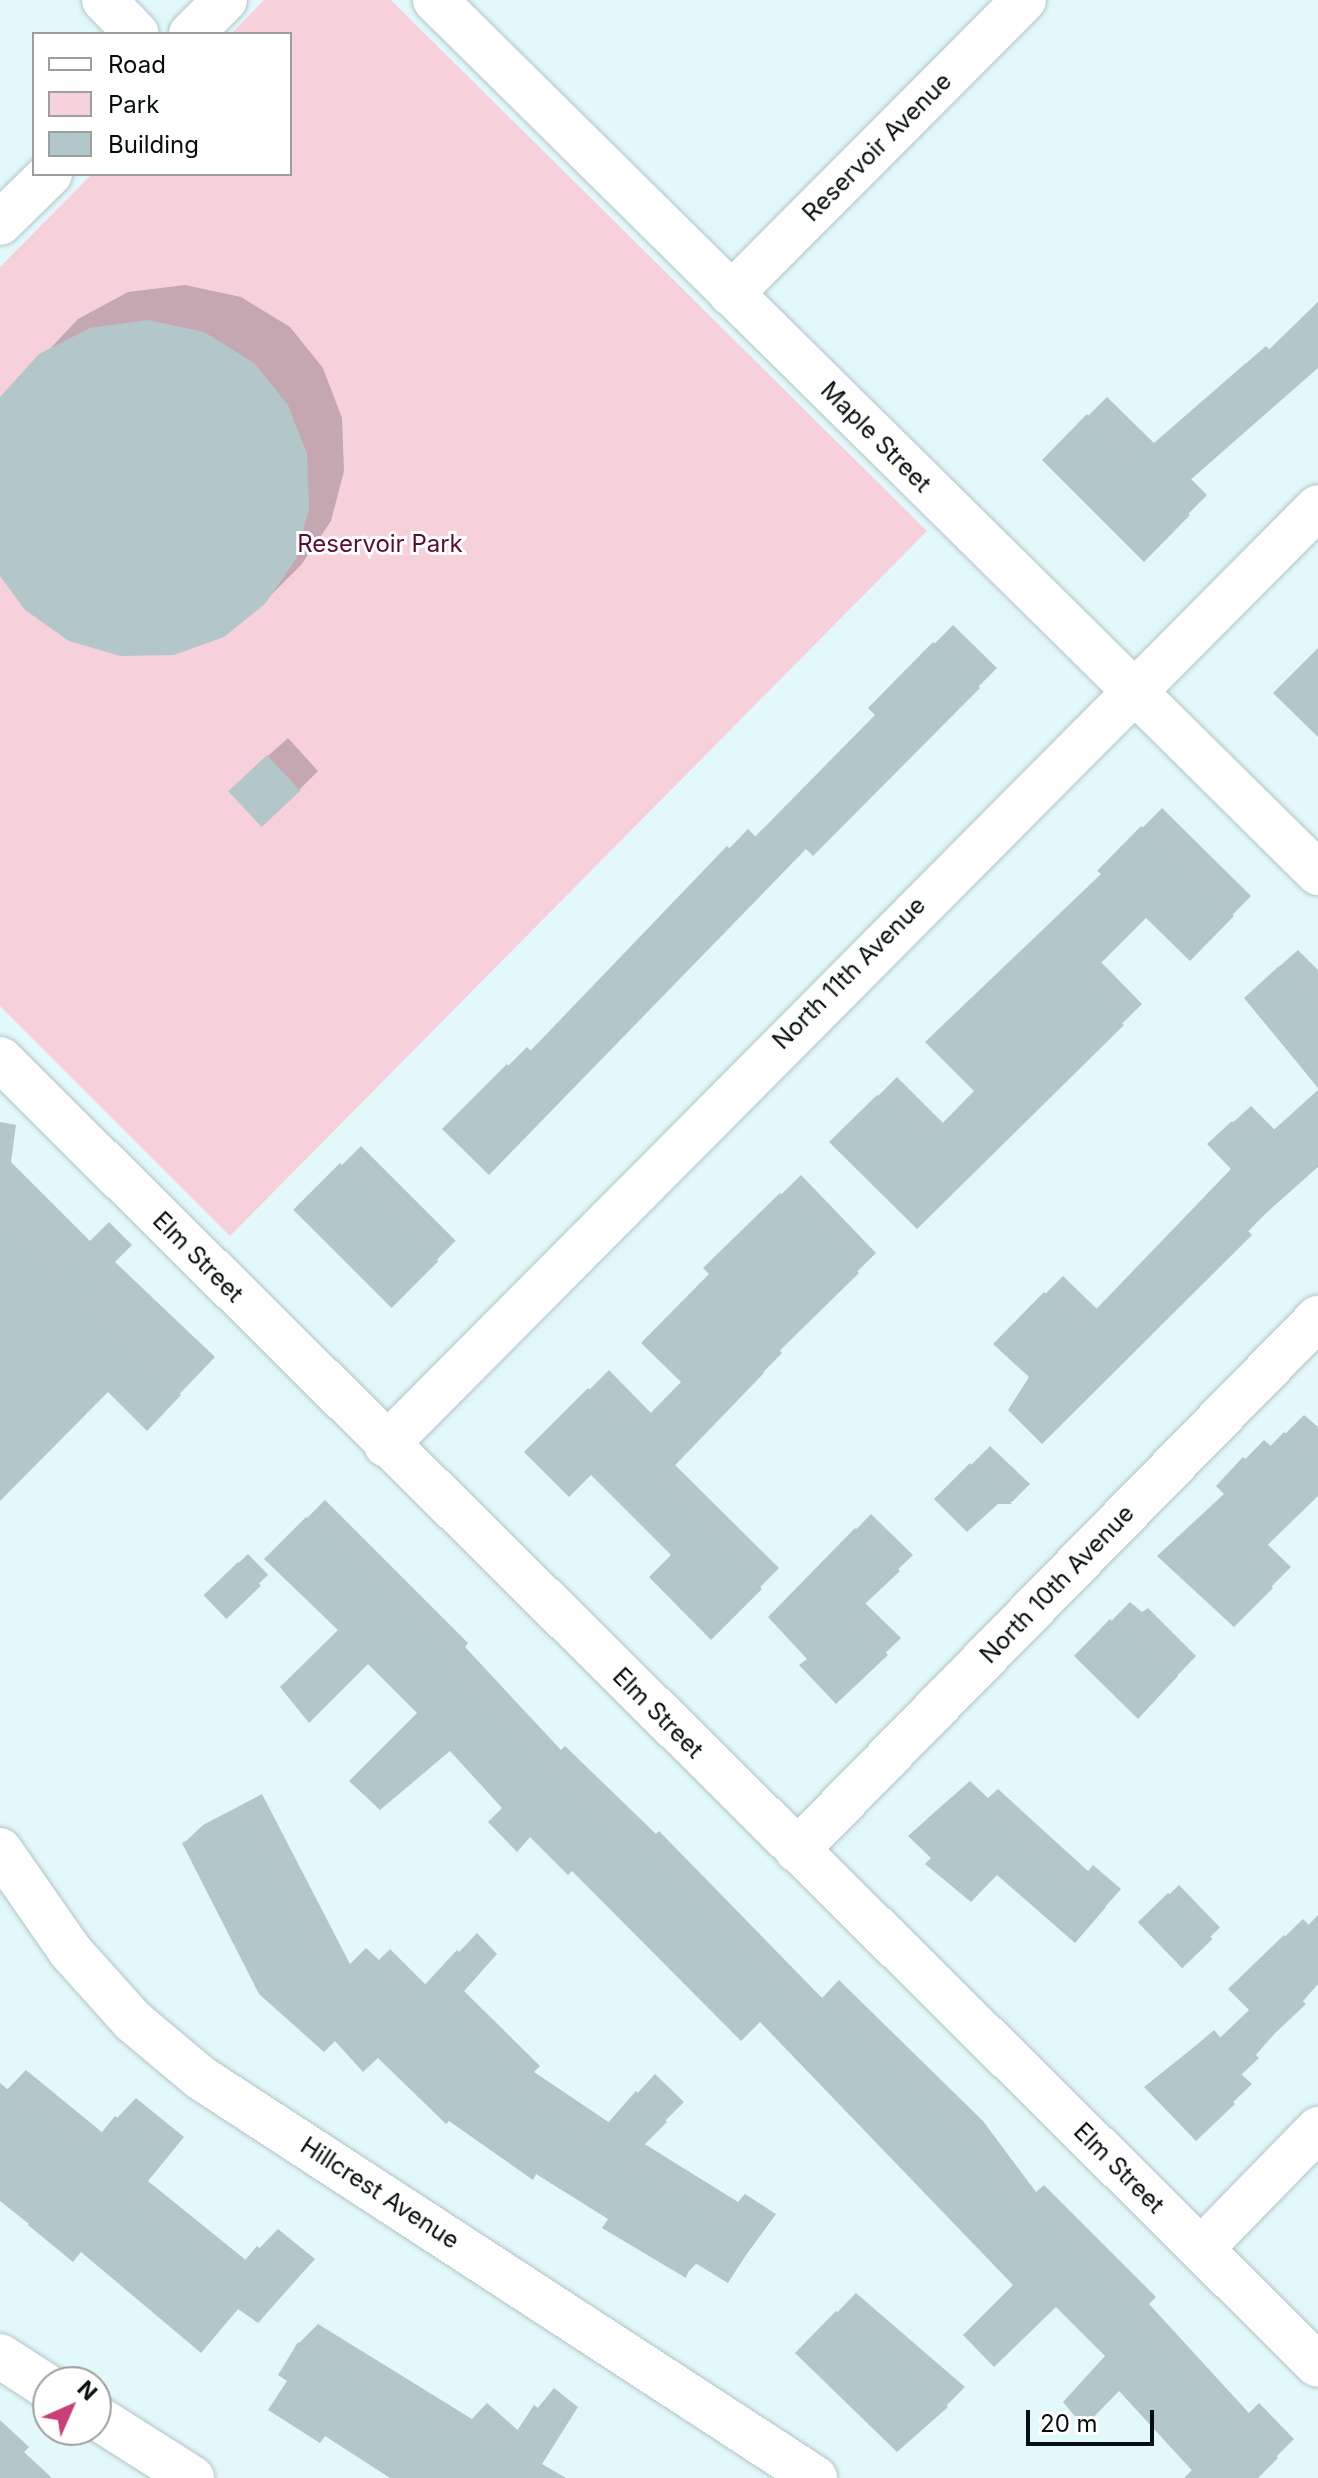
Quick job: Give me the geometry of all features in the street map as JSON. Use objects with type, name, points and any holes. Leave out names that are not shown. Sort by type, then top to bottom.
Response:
[{"type":"street","points":[[104,0],[135,32]]},
{"type":"street","points":[[193,32],[225,0]]},
{"type":"street","name":"Maple Street","points":[[435,0],[1318,873]]},
{"type":"street","name":"Reservoir Avenue","points":[[731,294],[1024,0]]},
{"type":"street","points":[[0,223],[48,176]]},
{"type":"street","name":"North 11th Avenue","points":[[386,1445],[1318,507]]},
{"type":"street","name":"Elm Street","points":[[0,1059],[386,1445],[1318,2365]]},
{"type":"street","name":"North 10th Avenue","points":[[797,1850],[1318,1318]]},
{"type":"street","name":"Hillcrest Avenue","points":[[0,1850],[71,1952],[133,2021],[201,2078],[815,2478]]},
{"type":"street","points":[[1201,2249],[1318,2129]]},
{"type":"street","points":[[0,2356],[32,2377]]},
{"type":"street","points":[[112,2427],[192,2478]]},
{"type":"green space","name":"Reservoir Park","points":[[264,0],[391,0],[927,531],[230,1236],[0,1006],[0,267],[90,176],[292,176],[292,32],[233,32]]},
{"type":"building","points":[[1318,302],[1318,368],[1171,497],[1190,515],[1144,562],[1042,460],[1087,414],[1134,461],[1246,363],[1250,368]]},
{"type":"building","points":[[148,320],[204,332],[254,363],[288,405],[307,454],[309,508],[296,559],[265,604],[224,637],[174,655],[120,656],[69,641],[25,610],[0,576],[0,397],[39,354],[90,328]]},
{"type":"building","points":[[933,642],[980,688],[813,856],[806,849],[489,1175],[442,1129],[507,1064],[512,1070],[727,846],[737,855],[875,715],[868,708]]},
{"type":"building","points":[[1318,648],[1318,737],[1273,693]]},
{"type":"building","points":[[267,755],[300,791],[262,827],[228,791]]},
{"type":"building","points":[[1141,826],[1234,916],[1190,961],[1146,918],[1082,982],[1124,1025],[917,1229],[829,1142],[877,1095],[924,1142],[974,1091],[925,1042],[1101,874],[1097,871]]},
{"type":"building","points":[[1279,966],[1318,1002],[1318,1088],[1244,998]]},
{"type":"building","points":[[1318,1090],[1318,1167],[1247,1230],[1252,1235],[1042,1444],[1008,1410],[1029,1377],[993,1344],[1044,1292],[1080,1326],[1231,1169],[1207,1144],[1232,1121],[1256,1146]]},
{"type":"building","points":[[340,1163],[438,1261],[392,1308],[293,1210]]},
{"type":"building","points":[[780,1193],[859,1273],[760,1370],[764,1373],[656,1485],[762,1589],[711,1640],[649,1577],[671,1555],[591,1475],[569,1497],[524,1452],[588,1388],[632,1432],[681,1382],[641,1343],[709,1274],[703,1268]]},
{"type":"building","points":[[0,1223],[53,1276],[72,1257],[97,1282],[80,1299],[181,1395],[147,1431],[108,1392],[0,1501]]},
{"type":"building","points":[[1284,1432],[1318,1464],[1318,1496],[1249,1563],[1273,1588],[1234,1627],[1157,1556],[1224,1494],[1216,1486],[1243,1457],[1252,1465]]},
{"type":"building","points":[[970,1463],[1012,1504],[998,1504],[967,1532],[934,1499]]},
{"type":"building","points":[[306,1517],[452,1663],[449,1666],[542,1767],[545,1763],[636,1850],[640,1847],[802,2014],[820,1996],[965,2139],[1017,2208],[1025,2201],[1139,2317],[1132,2324],[1230,2429],[1239,2420],[1278,2458],[1258,2478],[1199,2478],[1119,2391],[1084,2427],[1063,2402],[1105,2356],[1056,2307],[994,2367],[963,2335],[1013,2285],[760,2022],[741,2041],[572,1871],[568,1875],[530,1837],[517,1852],[488,1822],[502,1808],[450,1751],[380,1810],[349,1781],[417,1713],[368,1664],[309,1723],[280,1687],[338,1630],[264,1559]]},
{"type":"building","points":[[855,1528],[900,1571],[850,1618],[888,1655],[836,1704],[799,1665],[807,1659],[768,1617]]},
{"type":"building","points":[[238,1562],[261,1586],[226,1619],[203,1595]]},
{"type":"building","points":[[1110,1619],[1121,1630],[1128,1626],[1178,1676],[1138,1719],[1074,1656]]},
{"type":"building","points":[[952,1797],[970,1814],[980,1805],[1070,1886],[1075,1881],[1106,1907],[1075,1943],[997,1875],[971,1902],[925,1864],[931,1858],[908,1836]]},
{"type":"building","points":[[244,1811],[331,1981],[347,1964],[360,1978],[371,1966],[408,2003],[457,1950],[480,1973],[447,2010],[523,2086],[517,2091],[592,2141],[636,2091],[667,2122],[626,2163],[720,2220],[726,2211],[760,2233],[728,2283],[692,2261],[686,2278],[602,2228],[608,2219],[536,2174],[533,2180],[449,2121],[446,2124],[378,2058],[363,2072],[335,2041],[324,2052],[259,1994],[182,1843]]},
{"type":"building","points":[[1168,1893],[1212,1939],[1182,1968],[1138,1922]]},
{"type":"building","points":[[1318,1915],[1318,1983],[1301,1999],[1306,2004],[1254,2053],[1259,2058],[1223,2092],[1235,2104],[1196,2141],[1144,2087],[1194,2047],[1202,2055],[1249,2010],[1228,1989],[1284,1935],[1291,1943]]},
{"type":"building","points":[[0,2083],[85,2153],[115,2116],[167,2157],[131,2201],[228,2280],[257,2246],[297,2279],[258,2323],[238,2309],[201,2353],[81,2252],[73,2262],[28,2225],[37,2216],[0,2189]]},
{"type":"building","points":[[836,2311],[948,2407],[897,2452],[795,2353]]},
{"type":"building","points":[[298,2342],[456,2439],[467,2421],[503,2452],[534,2405],[560,2426],[527,2472],[534,2478],[390,2478],[325,2436],[320,2443],[268,2410],[287,2381],[278,2375]]}]
